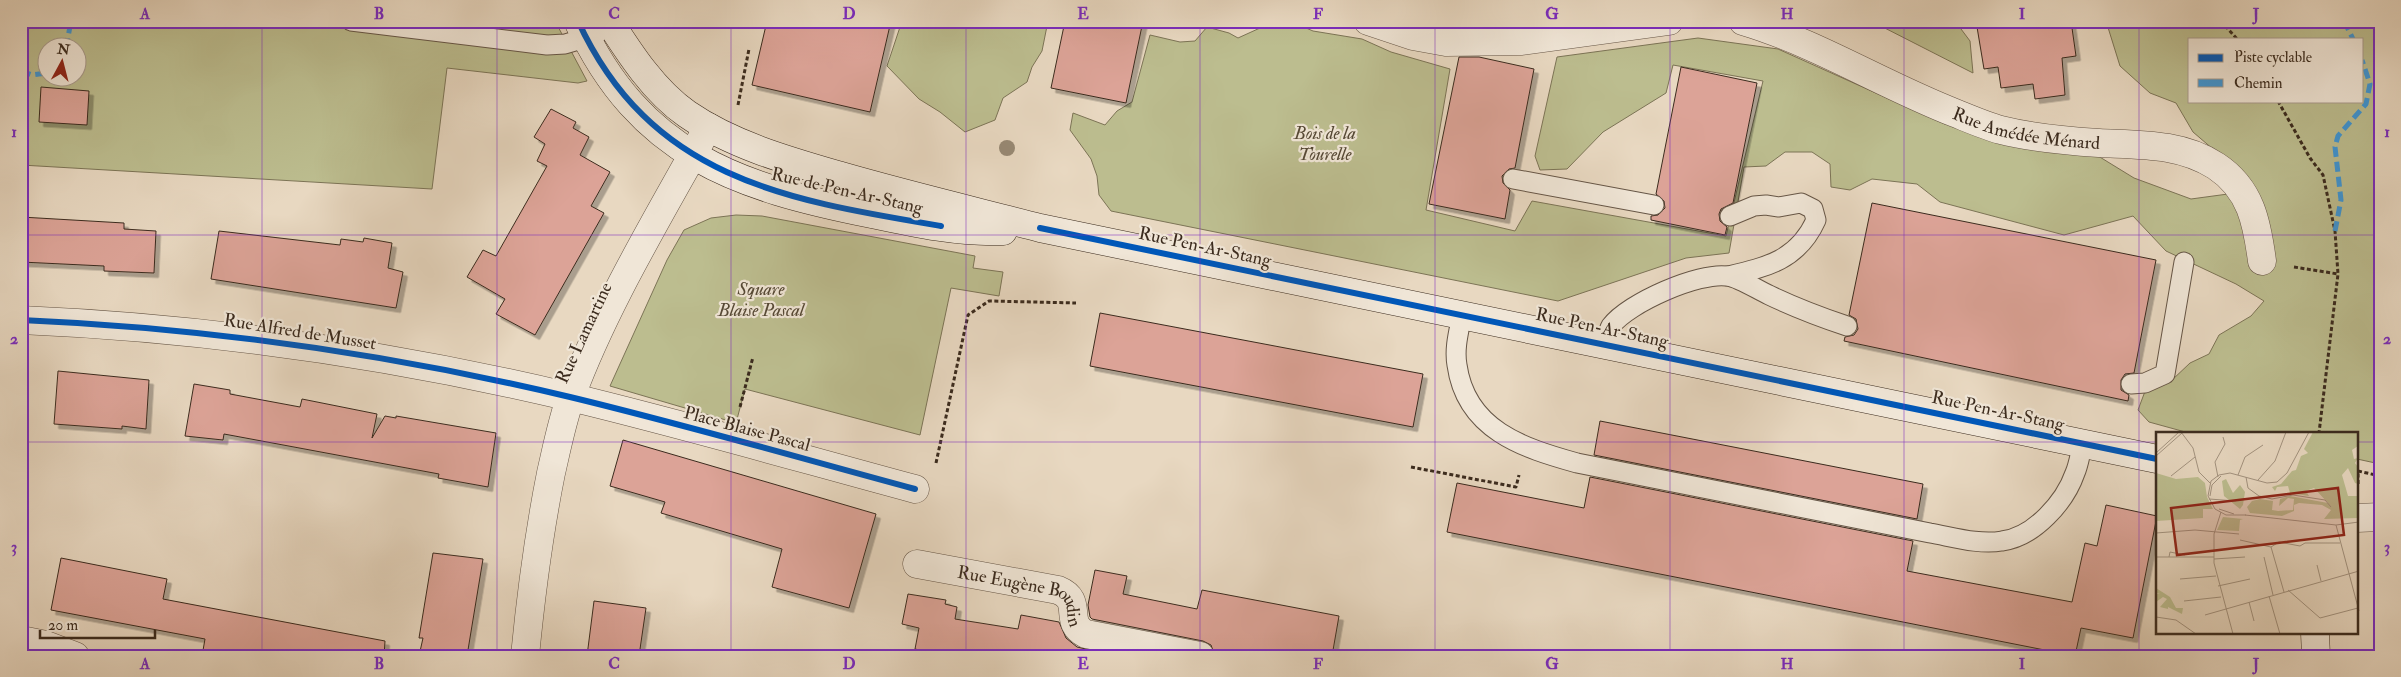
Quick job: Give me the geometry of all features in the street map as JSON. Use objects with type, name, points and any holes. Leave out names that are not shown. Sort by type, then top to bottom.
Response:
[{"type":"street","points":[[1368,21],[1413,36],[1446,42],[1522,41],[1669,21]]},
{"type":"street","name":"Rue Amédée Ménard","points":[[1743,21],[1788,37],[1935,105],[2001,130],[2072,141],[2162,146],[2194,153],[2218,167],[2241,189],[2254,214],[2262,261]]},
{"type":"street","name":"Rue de Pen-Ar-Stang","points":[[611,25],[650,79],[665,95],[686,114],[719,132],[814,168],[1040,228]]},
{"type":"street","name":"Rue de Pen-Ar-Stang","points":[[582,30],[617,88],[634,108],[654,127],[693,155],[738,179],[766,189],[840,208],[941,226],[989,232],[1040,228]]},
{"type":"street","name":"Rue Lamartine","points":[[524,656],[546,502],[558,440],[570,397],[619,291],[693,155],[719,132]]},
{"type":"street","name":"Rue Pen-Ar-Stang","points":[[1040,228],[2156,459]]},
{"type":"street","name":"Rue Alfred de Musset","points":[[21,320],[143,326],[287,344],[461,374],[570,397]]},
{"type":"street","name":"Place Blaise Pascal","points":[[570,397],[915,489]]},
{"type":"street","points":[[2358,518],[2380,517]]},
{"type":"street","name":"Rue Eugène Boudin","points":[[917,564],[1058,590],[1068,594],[1073,602],[1073,620],[1077,630],[1086,634],[1200,656]]},
{"type":"street","points":[[2315,634],[2316,656]]},
{"type":"street","points":[[21,640],[46,645],[74,656]]},
{"type":"lane","points":[[351,21],[547,45],[582,30],[611,25]]},
{"type":"lane","points":[[1512,179],[1654,205]]},
{"type":"lane","points":[[1606,344],[1610,327],[1622,315],[1644,301],[1674,287],[1700,280],[1728,276],[1773,264],[1802,243],[1816,220],[1813,209],[1801,203],[1779,207],[1754,206],[1730,216]]},
{"type":"lane","points":[[2131,384],[2145,383],[2165,374],[2184,262]]},
{"type":"lane","points":[[1728,276],[1816,316],[1847,326]]},
{"type":"lane","points":[[1462,315],[1456,347],[1457,365],[1469,399],[1480,416],[1491,427],[1526,447],[1587,465],[1984,542],[2003,541],[2020,536],[2050,512],[2067,490],[2075,474],[2083,444]]},
{"type":"path","points":[[2221,21],[2236,38]]},
{"type":"path","points":[[719,132],[749,49]]},
{"type":"path","points":[[2279,102],[2310,158],[2323,175],[2332,215],[2338,274],[2319,432]]},
{"type":"path","points":[[2262,261],[2338,274]]},
{"type":"path","points":[[936,465],[968,315],[989,301],[1076,303]]},
{"type":"path","points":[[732,440],[753,357]]},
{"type":"path","points":[[1411,467],[1516,487],[1526,447]]},
{"type":"path","points":[[2358,470],[2380,476]]},
{"type":"green space","points":[[21,21],[555,21],[587,81],[578,83],[447,68],[432,189],[21,165]]},
{"type":"green space","points":[[902,21],[1048,21],[1042,51],[1032,67],[1027,82],[1003,98],[995,120],[965,132],[940,112],[919,99],[887,66]]},
{"type":"green space","name":"Bois de la Tourelle","points":[[1267,21],[1290,21],[1313,31],[1362,39],[1391,52],[1450,69],[1426,210],[1515,231],[1532,201],[1726,236],[1763,81],[1673,65],[1666,93],[1603,132],[1567,169],[1540,170],[1535,156],[1557,57],[1698,38],[1778,49],[1945,124],[2090,151],[2134,178],[2191,199],[2228,194],[2228,162],[2193,132],[2176,103],[2150,93],[2120,66],[2106,21],[2380,21],[2380,464],[2358,459],[2358,432],[2185,432],[2149,422],[2138,410],[2147,386],[2171,381],[2190,363],[2209,354],[2219,335],[2251,316],[2264,301],[2236,284],[2166,251],[2133,216],[2064,235],[1940,202],[1917,184],[1872,179],[1850,190],[1831,187],[1830,164],[1812,152],[1785,152],[1766,166],[1744,167],[1729,253],[1686,258],[1558,301],[1111,211],[1099,195],[1097,176],[1091,159],[1070,130],[1073,113],[1105,125],[1117,111],[1132,102],[1150,35],[1180,42],[1195,41],[1207,27],[1229,33],[1238,38],[1260,28]]},
{"type":"green space","points":[[1871,21],[1955,21],[1970,41],[1973,73]]},
{"type":"green space","name":"Square Blaise Pascal","points":[[736,215],[762,216],[975,256],[973,268],[1003,272],[999,296],[951,288],[920,435],[745,389],[736,423],[610,386],[667,260],[684,230],[711,218]]},
{"type":"building","points":[[767,21],[891,21],[870,112],[752,85]]},
{"type":"building","points":[[1065,21],[1143,21],[1126,103],[1051,88]]},
{"type":"building","points":[[1976,21],[2071,21],[2076,56],[2062,58],[2065,95],[2035,99],[2033,84],[2001,88],[1998,67],[1984,69]]},
{"type":"building","points":[[1459,57],[1479,57],[1534,69],[1515,168],[1509,169],[1502,176],[1503,183],[1510,190],[1505,219],[1429,204]]},
{"type":"building","points":[[1681,67],[1757,83],[1733,203],[1721,209],[1719,214],[1720,221],[1727,227],[1725,235],[1651,220],[1651,216],[1658,215],[1665,208],[1664,201],[1656,194]]},
{"type":"building","points":[[41,88],[89,91],[87,125],[39,122]]},
{"type":"building","points":[[551,109],[576,122],[573,128],[589,137],[580,155],[610,172],[591,206],[604,213],[535,335],[496,314],[505,299],[467,277],[483,250],[496,256],[547,166],[537,161],[545,144],[534,137]]},
{"type":"building","points":[[1872,203],[2156,260],[2134,373],[2125,374],[2121,380],[2121,390],[2129,395],[2128,401],[1844,341],[1845,337],[1854,335],[1858,329],[1856,319],[1849,315]]},
{"type":"building","points":[[21,217],[124,223],[124,229],[156,231],[154,273],[104,271],[104,266],[21,262]]},
{"type":"building","points":[[219,231],[340,245],[341,239],[363,242],[364,238],[392,243],[388,268],[403,272],[396,308],[211,279]]},
{"type":"building","points":[[1100,313],[1423,374],[1413,427],[1090,366]]},
{"type":"building","points":[[58,371],[149,380],[146,429],[122,426],[122,429],[54,424]]},
{"type":"building","points":[[194,384],[230,390],[230,394],[300,407],[302,399],[377,414],[372,438],[385,416],[396,418],[396,416],[496,433],[488,487],[438,478],[439,474],[224,434],[223,440],[185,436]]},
{"type":"building","points":[[1600,421],[1923,484],[1917,519],[1594,455]]},
{"type":"building","points":[[623,440],[876,514],[849,608],[772,587],[782,549],[661,513],[665,502],[610,486]]},
{"type":"building","points":[[1590,477],[1913,541],[1907,571],[2072,602],[2085,543],[2097,546],[2106,505],[2156,516],[2156,521],[2133,638],[2081,628],[2075,656],[1447,532],[1457,483],[1584,508]]},
{"type":"building","points":[[433,553],[483,559],[467,656],[419,656],[423,638],[419,638]]},
{"type":"building","points":[[61,558],[167,579],[163,599],[385,641],[384,656],[202,656],[205,639],[51,610]]},
{"type":"building","points":[[1095,570],[1127,576],[1123,594],[1197,609],[1202,590],[1339,616],[1332,656],[1215,656],[1211,645],[1203,641],[1092,619],[1088,605]]},
{"type":"building","points":[[908,594],[946,600],[945,604],[957,607],[955,619],[1018,629],[1021,615],[1059,622],[1066,638],[1077,647],[1116,656],[945,656],[915,649],[919,628],[902,624]]},
{"type":"building","points":[[594,601],[646,608],[639,656],[587,656]]},
{"type":"marked path","points":[[68,38],[71,21]]},
{"type":"marked path","points":[[2344,21],[2352,38]]},
{"type":"marked path","points":[[2335,231],[2341,200],[2335,147],[2338,136],[2366,104],[2370,84],[2364,66]]},
{"type":"marked path","points":[[21,71],[32,75],[38,74]]},
{"type":"cycle path","points":[[578,21],[608,74],[644,116],[684,148],[729,173],[777,191],[829,205],[941,226]]},
{"type":"cycle path","points":[[1040,228],[2156,459]]},
{"type":"cycle path","points":[[21,320],[160,329],[229,337],[297,345],[434,368],[570,397],[700,430],[915,489]]}]
